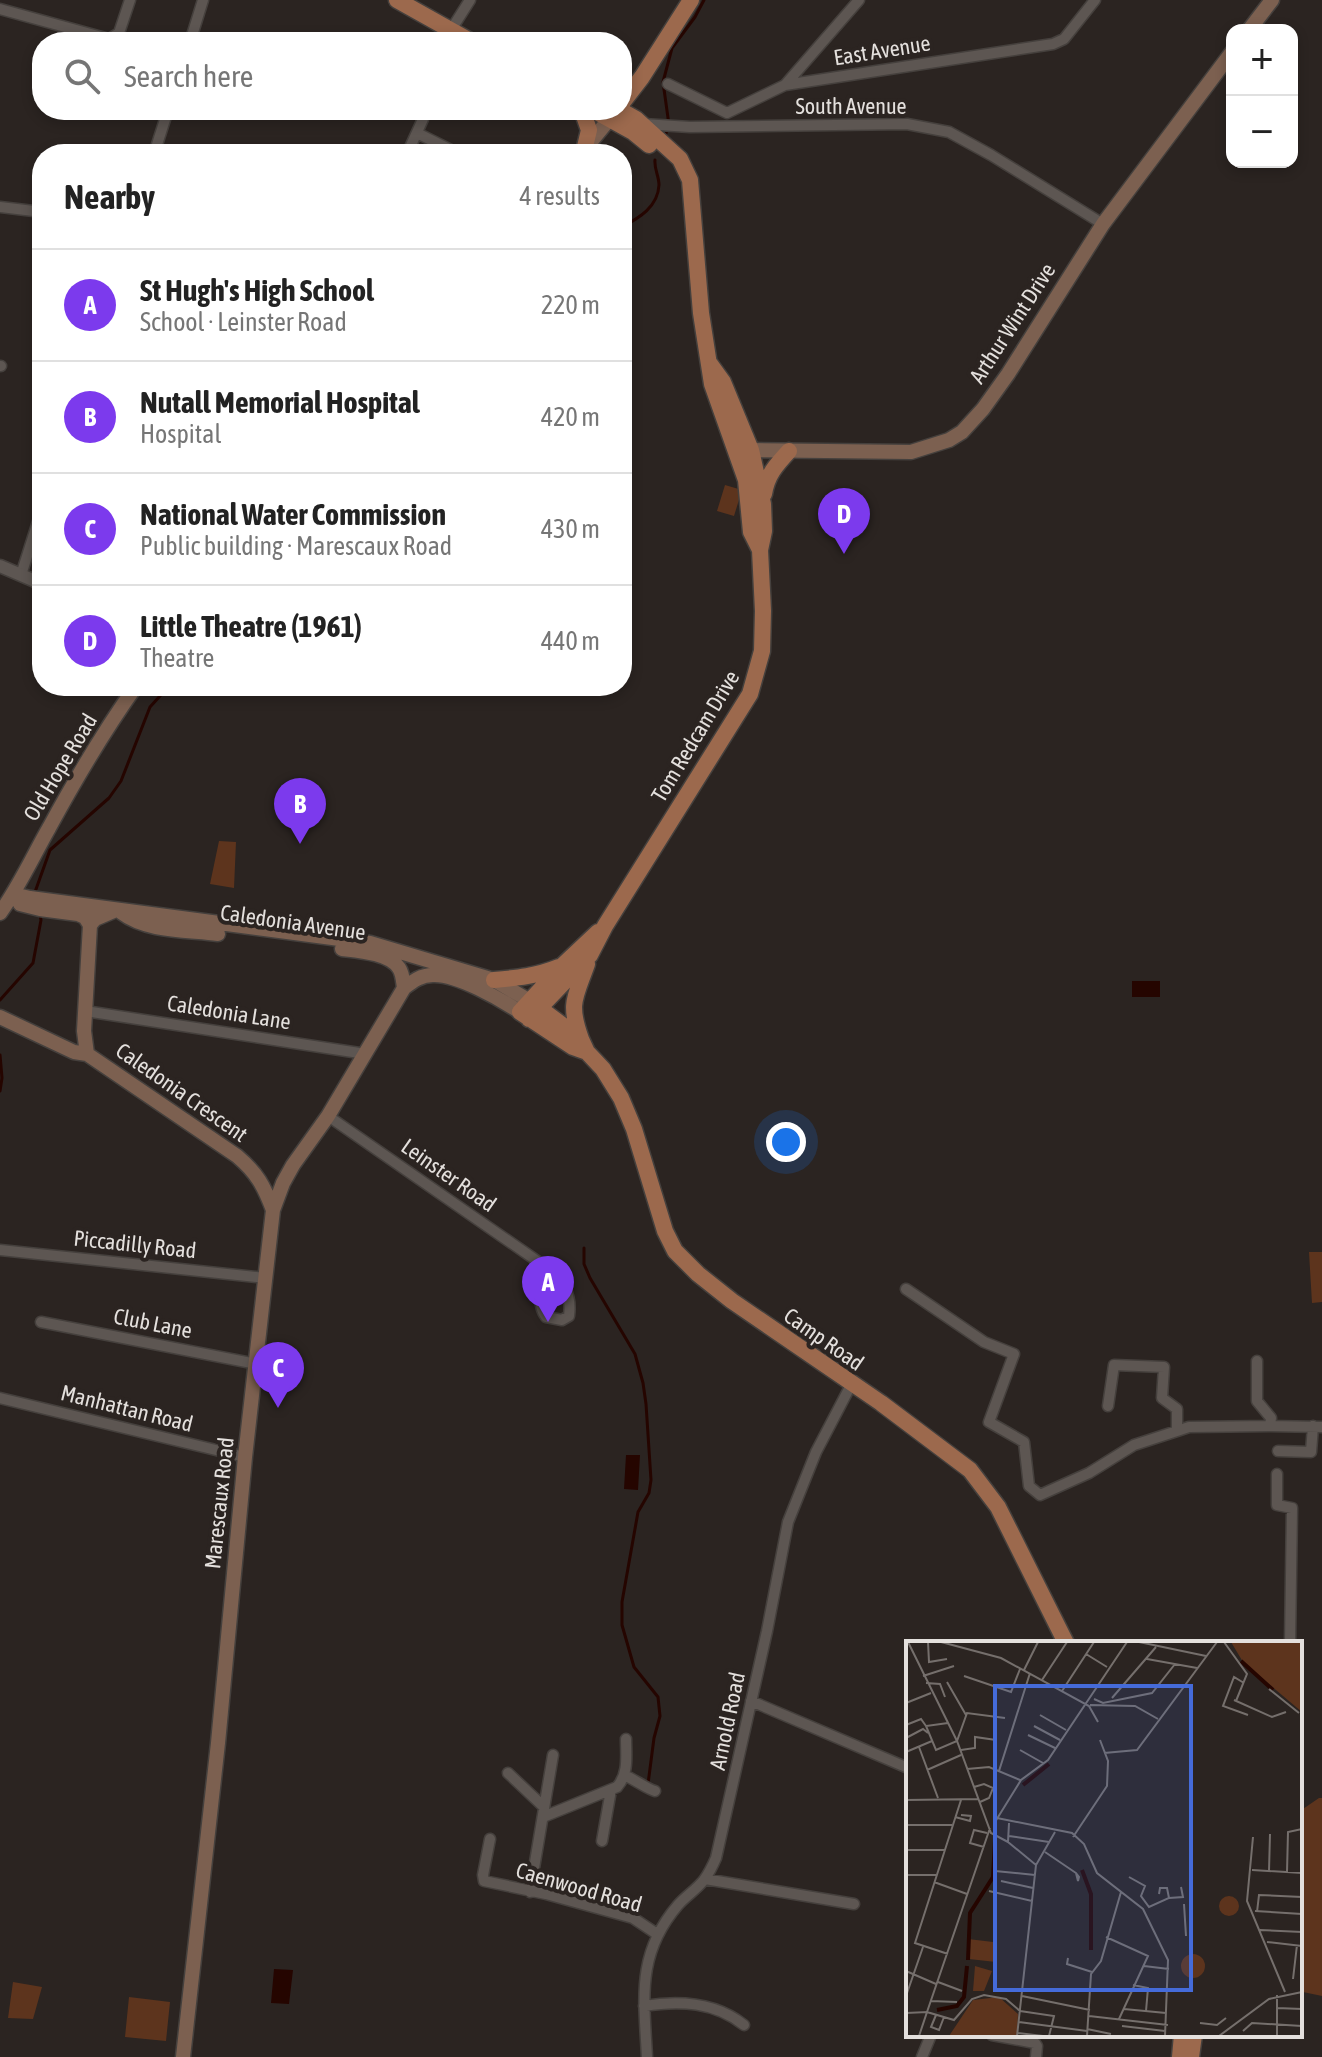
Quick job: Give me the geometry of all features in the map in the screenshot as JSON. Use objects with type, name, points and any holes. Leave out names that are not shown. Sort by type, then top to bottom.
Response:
[{"type":"main road","points":[[397,0],[454,32]]},
{"type":"main road","points":[[632,90],[691,0]]},
{"type":"main road","points":[[1254,24],[1272,0]]},
{"type":"main road","name":"Arthur Wint Drive","points":[[744,452],[911,452],[936,445],[962,432],[1008,374],[1103,224],[1226,60]]},
{"type":"main road","points":[[641,124],[635,101],[642,77]]},
{"type":"main road","points":[[585,144],[589,130],[586,120]]},
{"type":"main road","points":[[590,144],[609,120]]},
{"type":"main road","name":"Tom Redcam Drive","points":[[622,120],[672,163],[681,183],[696,243]]},
{"type":"main road","name":"Tom Redcam Drive","points":[[529,1010],[590,955],[750,694],[762,651],[760,550],[764,531],[763,504],[759,480],[712,384],[701,313],[690,180],[680,159],[641,124],[632,120]]},
{"type":"main road","points":[[763,504],[765,485],[771,470],[789,451]]},
{"type":"main road","name":"Tom Redcam Drive","points":[[744,452],[751,532],[760,550]]},
{"type":"main road","name":"Old Hope Road","points":[[7,902],[129,696]]},
{"type":"main road","points":[[7,902],[36,903],[82,915],[90,925],[95,919],[118,910]]},
{"type":"main road","name":"Caledonia Avenue","points":[[36,903],[118,910],[370,943],[494,980],[529,1010]]},
{"type":"main road","name":"Caledonia Avenue","points":[[118,910],[132,921],[149,926],[347,949],[383,957],[398,966],[404,988]]},
{"type":"main road","name":"Caledonia Crescent","points":[[87,1054],[84,1031],[90,925]]},
{"type":"main road","name":"Tom Redcam Drive","points":[[529,1010],[563,965],[605,926]]},
{"type":"main road","points":[[584,1046],[573,1015],[573,1002],[590,955]]},
{"type":"main road","points":[[494,980],[543,973],[563,965]]},
{"type":"main road","points":[[404,988],[422,977],[445,976],[529,1010]]},
{"type":"main road","name":"Marescaux Road","points":[[183,2057],[273,1210],[293,1165],[328,1116],[404,988]]},
{"type":"main road","name":"Camp Road","points":[[529,1010],[584,1046],[621,1098],[634,1129],[665,1231],[675,1251],[732,1301],[881,1403],[970,1470],[998,1507],[1065,1641]]},
{"type":"main road","name":"Caledonia Crescent","points":[[0,1017],[74,1052],[87,1054],[265,1176],[281,1175],[293,1165]]},
{"type":"main road","name":"Caledonia Crescent","points":[[251,1168],[264,1187],[273,1210]]},
{"type":"main road","points":[[1180,2057],[1182,2037]]},
{"type":"main road","points":[[1191,2057],[1194,2037]]},
{"type":"street","points":[[119,32],[130,0]]},
{"type":"street","points":[[193,32],[203,0]]},
{"type":"street","points":[[451,30],[470,0]]},
{"type":"street","points":[[785,85],[859,0]]},
{"type":"street","name":"East Avenue","points":[[668,84],[727,113],[785,85],[1053,44],[1064,39],[1095,0]]},
{"type":"street","points":[[0,9],[84,32]]},
{"type":"street","points":[[157,144],[165,120]]},
{"type":"street","points":[[412,144],[423,120]]},
{"type":"street","name":"South Avenue","points":[[641,124],[663,127],[907,124],[949,132],[1103,224]]},
{"type":"street","points":[[417,133],[439,144]]},
{"type":"street","points":[[0,207],[32,211]]},
{"type":"street","points":[[21,575],[32,540]]},
{"type":"street","points":[[0,566],[32,580]]},
{"type":"street","name":"Caledonia Lane","points":[[85,1011],[366,1054]]},
{"type":"street","name":"Leinster Road","points":[[328,1116],[546,1267],[560,1279],[569,1295],[569,1316],[562,1320],[546,1317],[540,1309],[546,1267]]},
{"type":"street","name":"Piccadilly Road","points":[[0,1250],[266,1278]]},
{"type":"street","points":[[906,1289],[984,1342],[1014,1354],[989,1422],[1024,1442],[1029,1486],[1040,1495],[1089,1473],[1134,1445],[1189,1427],[1317,1426],[1311,1452],[1278,1451]]},
{"type":"street","name":"Club Lane","points":[[41,1322],[257,1364]]},
{"type":"street","points":[[1257,1361],[1257,1401],[1271,1418],[1270,1426]]},
{"type":"street","points":[[1108,1406],[1114,1365],[1164,1367],[1162,1398],[1177,1409],[1177,1431]]},
{"type":"street","name":"Arnold Road","points":[[647,2057],[644,1977],[649,1951],[657,1934],[678,1905],[705,1879],[716,1858],[788,1522],[816,1452],[851,1385]]},
{"type":"street","name":"Manhattan Road","points":[[0,1398],[245,1457]]},
{"type":"street","points":[[1277,1474],[1277,1505],[1292,1508],[1290,1641]]},
{"type":"street","points":[[751,1701],[906,1767]]},
{"type":"street","points":[[544,1812],[611,1790],[622,1781],[626,1739]]},
{"type":"street","points":[[530,1892],[553,1755]]},
{"type":"street","points":[[508,1773],[544,1812]]},
{"type":"street","points":[[624,1775],[655,1791]]},
{"type":"street","points":[[602,1841],[611,1790]]},
{"type":"street","name":"Caenwood Road","points":[[490,1839],[484,1881],[633,1918],[657,1934]]},
{"type":"street","points":[[705,1879],[854,1904]]},
{"type":"street","points":[[644,2006],[686,2002],[731,2015],[744,2025]]},
{"type":"street","points":[[922,2057],[930,2037]]},
{"type":"street","points":[[1003,2037],[1035,2043],[1036,2057]]},
{"type":"shaded area","points":[[725,485],[742,490],[734,516],[717,511]]},
{"type":"shaded area","points":[[219,841],[236,842],[234,888],[210,884]]},
{"type":"shaded area","points":[[1132,981],[1160,981],[1160,997],[1132,997]]},
{"type":"shaded area","points":[[1309,1252],[1322,1252],[1322,1302],[1312,1303]]},
{"type":"shaded area","points":[[626,1455],[640,1455],[638,1490],[624,1489]]},
{"type":"shaded area","points":[[1322,1798],[1322,1996],[1302,1990],[1302,1810]]},
{"type":"shaded area","points":[[274,1969],[293,1970],[289,2004],[271,2003]]},
{"type":"shaded area","points":[[13,1982],[42,1987],[33,2019],[8,2018]]},
{"type":"shaded area","points":[[129,1997],[170,2002],[166,2041],[125,2037]]},
{"type":"waterway","points":[[665,136],[669,125],[663,82],[672,48],[704,0]]},
{"type":"waterway","points":[[632,221],[651,206],[658,193],[655,160]]},
{"type":"waterway","points":[[35,892],[50,850],[109,798],[121,781],[150,707],[160,696]]},
{"type":"waterway","points":[[0,1000],[33,963],[40,915]]},
{"type":"waterway","points":[[0,1055],[0,1091]]},
{"type":"waterway","points":[[584,1248],[584,1264],[590,1278],[635,1354],[646,1404],[651,1480],[649,1493],[638,1512],[622,1602],[622,1625],[634,1667],[658,1697],[660,1716],[648,1784]]},
{"type":"place","name":"Little Theatre (1961)","points":[[844,554]]},
{"type":"place","name":"Nutall Memorial Hospital","points":[[300,844]]},
{"type":"place","name":"St Hugh's High School","points":[[548,1322]]},
{"type":"place","name":"National Water Commission","points":[[278,1408]]}]
